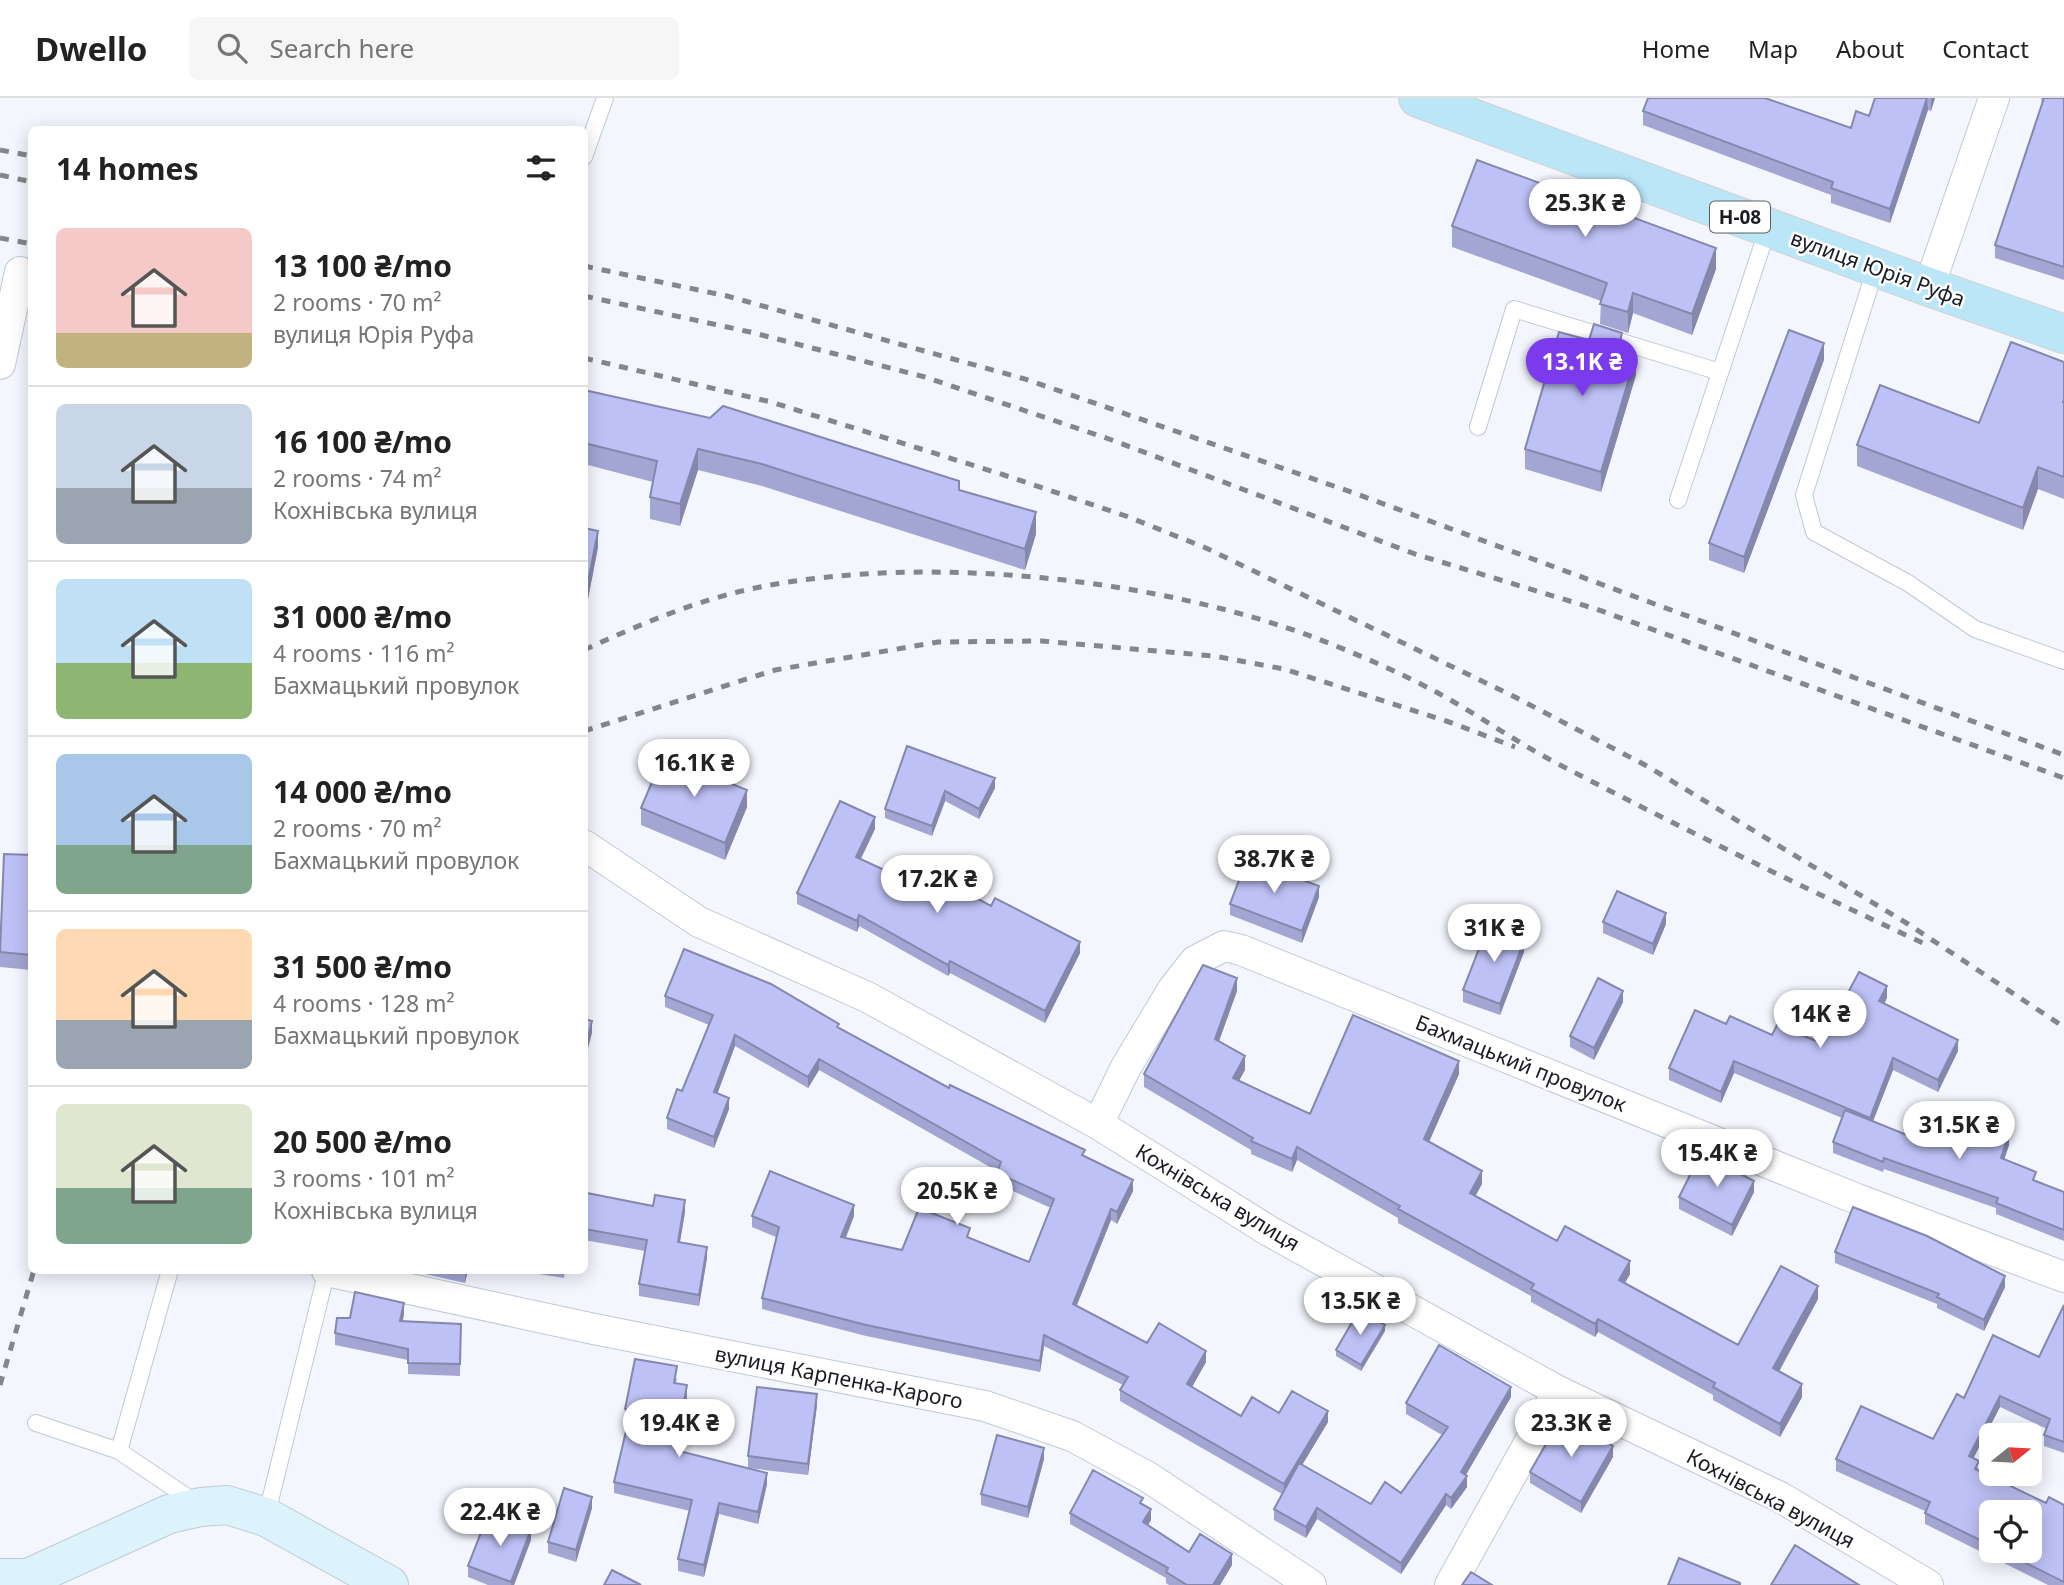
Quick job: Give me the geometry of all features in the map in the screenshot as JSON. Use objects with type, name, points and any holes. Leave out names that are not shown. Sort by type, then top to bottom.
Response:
[{"type":"main road","name":"вулиця Юрія Руфа","points":[[1418,98],[1929,287],[2064,334]]},
{"type":"street","points":[[1929,287],[1994,98]]},
{"type":"street","points":[[0,364],[20,272]]},
{"type":"street","name":"Кохнівська вулиця","points":[[588,848],[699,922],[867,997],[1098,1124],[1269,1231],[1558,1391],[1780,1497],[1928,1585]]},
{"type":"street","name":"Бахмацький провулок","points":[[1098,1124],[1126,1067],[1173,989],[1195,961],[1224,946],[1241,950],[1857,1199],[2064,1277]]},
{"type":"street","name":"вулиця Карпенка-Карого","points":[[341,1274],[594,1329],[985,1406],[1072,1436],[1148,1477],[1311,1585]]},
{"type":"street","points":[[1450,1585],[1558,1391]]},
{"type":"street","points":[[18,1581],[169,1514],[227,1505],[266,1517],[332,1562],[389,1585]]},
{"type":"lane","points":[[588,146],[605,98]]},
{"type":"lane","points":[[1678,500],[1768,228]]},
{"type":"lane","points":[[1876,267],[1804,495],[1814,532],[1908,583],[1975,629],[2064,661]]},
{"type":"lane","points":[[1478,426],[1514,309],[1720,372]]},
{"type":"lane","points":[[120,1451],[169,1274]]},
{"type":"lane","points":[[266,1517],[326,1274]]},
{"type":"lane","points":[[36,1423],[120,1451],[201,1507]]},
{"type":"building","points":[[1648,98],[1765,98],[1851,128],[1856,111],[1869,116],[1875,98],[1927,98],[1890,209],[1831,188],[1833,182],[1643,111]]},
{"type":"building","points":[[2044,98],[2064,98],[2064,267],[1995,245]]},
{"type":"building","points":[[1477,160],[1716,248],[1692,314],[1633,293],[1628,312],[1600,304],[1607,283],[1452,226]]},
{"type":"building","points":[[1594,324],[1622,333],[1618,349],[1636,355],[1601,472],[1525,449],[1559,332],[1589,340]]},
{"type":"building","points":[[1789,330],[1824,343],[1744,557],[1709,543]]},
{"type":"building","points":[[2011,342],[2064,362],[2064,477],[2038,467],[2023,508],[1857,445],[1880,385],[1979,423]]},
{"type":"building","points":[[588,391],[710,418],[723,406],[959,481],[959,490],[1036,512],[1025,549],[762,464],[698,449],[680,504],[650,497],[657,461],[588,444]]},
{"type":"building","points":[[588,529],[598,531],[588,582]]},
{"type":"building","points":[[907,746],[995,778],[979,809],[945,791],[932,826],[885,809]]},
{"type":"building","points":[[663,756],[747,790],[725,843],[641,808]]},
{"type":"building","points":[[840,801],[875,817],[856,857],[906,880],[915,864],[991,906],[995,898],[1080,942],[1045,1011],[950,961],[948,965],[859,915],[857,921],[797,893]]},
{"type":"building","points":[[4,854],[28,855],[28,955],[0,952]]},
{"type":"building","points":[[1247,859],[1319,886],[1302,931],[1230,904]]},
{"type":"building","points":[[1617,891],[1666,913],[1653,944],[1603,922]]},
{"type":"building","points":[[1489,923],[1524,941],[1500,1004],[1463,990]]},
{"type":"building","points":[[684,949],[771,984],[839,1024],[837,1027],[949,1088],[950,1085],[1085,1150],[1082,1155],[1133,1180],[1117,1212],[1111,1209],[1073,1304],[1147,1343],[1159,1323],[1206,1351],[1187,1384],[1241,1416],[1252,1397],[1279,1413],[1292,1391],[1328,1411],[1284,1484],[1120,1390],[1128,1377],[1044,1335],[1040,1361],[866,1325],[762,1298],[779,1227],[752,1216],[770,1171],[854,1205],[841,1237],[902,1250],[919,1208],[970,1228],[967,1237],[1029,1262],[1054,1199],[997,1173],[1001,1162],[819,1059],[808,1077],[735,1035],[714,1092],[729,1098],[714,1137],[667,1118],[677,1089],[682,1091],[713,1015],[665,996]]},
{"type":"building","points":[[1203,965],[1237,978],[1215,1039],[1245,1056],[1233,1078],[1310,1114],[1353,1015],[1459,1061],[1424,1139],[1482,1171],[1470,1193],[1557,1241],[1565,1226],[1630,1261],[1619,1280],[1738,1345],[1781,1266],[1818,1286],[1773,1368],[1802,1384],[1780,1424],[1713,1387],[1715,1383],[1598,1319],[1595,1324],[1531,1289],[1534,1284],[1398,1209],[1400,1206],[1297,1147],[1292,1159],[1251,1141],[1253,1138],[1144,1074]]},
{"type":"building","points":[[1859,972],[1887,986],[1879,1001],[1958,1040],[1938,1080],[1893,1058],[1870,1118],[1734,1061],[1721,1092],[1669,1068],[1695,1010],[1726,1024],[1730,1016],[1772,1035],[1777,1025],[1821,1043]]},
{"type":"building","points":[[1598,978],[1623,991],[1594,1048],[1570,1036]]},
{"type":"building","points":[[588,1020],[592,1021],[588,1037]]},
{"type":"building","points":[[1845,1110],[1929,1144],[1941,1111],[2009,1134],[2001,1158],[2036,1172],[2033,1180],[2064,1192],[2064,1230],[1996,1203],[1998,1198],[1884,1158],[1883,1162],[1833,1142]]},
{"type":"building","points":[[1701,1153],[1754,1181],[1732,1225],[1679,1197]]},
{"type":"building","points":[[588,1193],[653,1206],[655,1195],[685,1200],[678,1242],[707,1247],[699,1295],[639,1284],[647,1240],[588,1230]]},
{"type":"building","points":[[1853,1207],[1927,1236],[2005,1276],[1984,1320],[1937,1297],[1939,1294],[1835,1252]]},
{"type":"building","points":[[355,1292],[404,1303],[400,1321],[461,1324],[460,1364],[408,1363],[408,1349],[335,1333],[337,1318],[350,1318]]},
{"type":"building","points":[[2064,1305],[2064,1442],[2044,1435],[2050,1419],[2000,1396],[1986,1423],[1979,1423],[1979,1437],[1969,1456],[1979,1461],[1975,1469],[1979,1471],[1979,1486],[2010,1486],[2040,1500],[1979,1500],[1979,1540],[1925,1513],[1930,1502],[1836,1459],[1861,1406],[1933,1439],[1957,1394],[1964,1398],[1993,1335],[2039,1357]]},
{"type":"building","points":[[1359,1310],[1385,1325],[1361,1365],[1336,1350]]},
{"type":"building","points":[[1439,1345],[1511,1387],[1461,1472],[1467,1476],[1451,1498],[1446,1494],[1401,1563],[1317,1508],[1306,1527],[1274,1509],[1299,1463],[1371,1504],[1385,1482],[1401,1493],[1448,1427],[1406,1403]]},
{"type":"building","points":[[635,1359],[677,1366],[674,1383],[687,1385],[675,1450],[767,1473],[758,1512],[719,1503],[704,1565],[678,1559],[692,1500],[614,1482],[631,1410],[625,1409]]},
{"type":"building","points":[[757,1387],[817,1394],[808,1464],[748,1456]]},
{"type":"building","points":[[1562,1416],[1613,1446],[1581,1502],[1530,1472]]},
{"type":"building","points":[[997,1435],[1044,1448],[1028,1507],[981,1494]]},
{"type":"building","points":[[1093,1470],[1143,1498],[1140,1503],[1151,1509],[1143,1522],[1189,1552],[1200,1534],[1232,1554],[1213,1585],[1187,1585],[1166,1572],[1168,1568],[1070,1513]]},
{"type":"building","points":[[564,1488],[592,1497],[576,1550],[548,1542]]},
{"type":"building","points":[[2049,1497],[2064,1505],[2064,1582],[2026,1563],[2042,1563],[2042,1501],[2046,1503]]},
{"type":"building","points":[[496,1515],[531,1529],[511,1582],[468,1566],[485,1522],[492,1525]]},
{"type":"building","points":[[1795,1545],[1859,1585],[1771,1585]]},
{"type":"building","points":[[1679,1558],[1740,1583],[1740,1585],[1668,1585]]},
{"type":"building","points":[[612,1570],[641,1585],[604,1585]]},
{"type":"building","points":[[1471,1572],[1492,1585],[1462,1585]]},
{"type":"railway","points":[[0,150],[28,155]]},
{"type":"railway","points":[[0,175],[28,181]]},
{"type":"railway","points":[[0,238],[28,243]]},
{"type":"railway","points":[[588,267],[727,296],[1025,379],[1354,493],[2064,755]]},
{"type":"railway","points":[[588,297],[750,332],[925,377],[1109,439],[1415,554],[1596,609],[2064,778]]},
{"type":"railway","points":[[588,359],[771,402],[1004,475],[1126,516],[1206,548],[1513,696],[1647,766],[1908,924],[2064,1027]]},
{"type":"railway","points":[[588,648],[715,598],[760,587],[825,577],[966,573],[1040,578],[1183,600],[1313,637],[1392,670],[1438,693],[1546,757],[1607,789],[1923,943]]},
{"type":"railway","points":[[588,730],[775,670],[938,642],[1042,641],[1214,656],[1284,669],[1452,723],[1515,747]]},
{"type":"railway","points":[[0,1385],[33,1274]]}]
